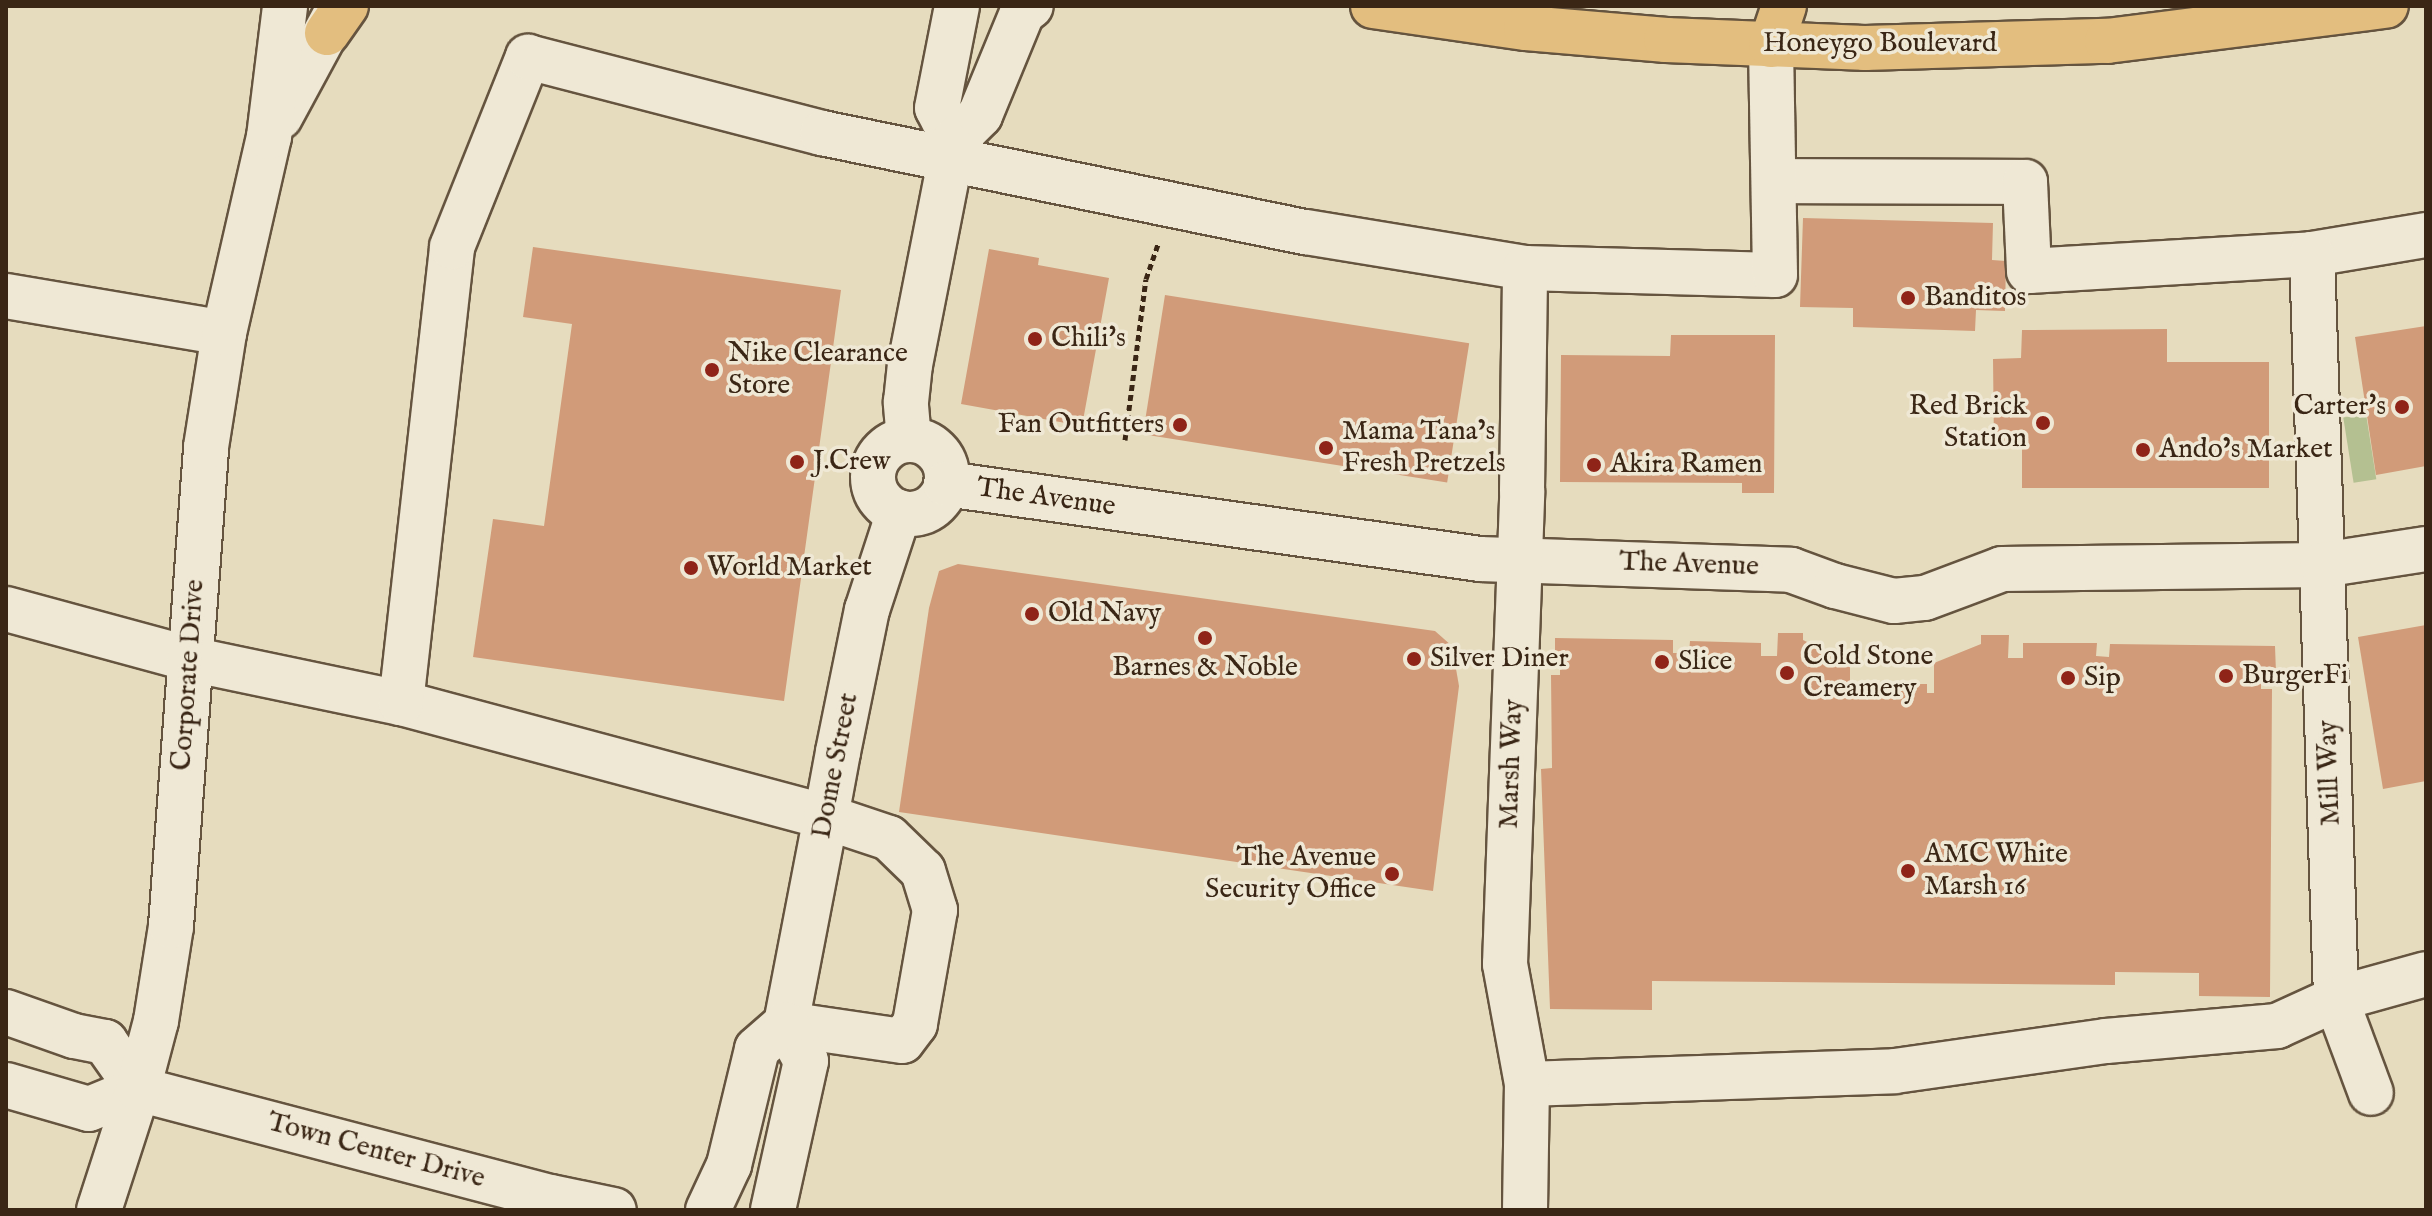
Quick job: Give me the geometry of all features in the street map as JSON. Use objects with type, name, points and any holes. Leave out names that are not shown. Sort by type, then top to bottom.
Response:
[{"type":"main road","name":"Honeygo Boulevard","points":[[1373,6],[1526,28],[1777,25],[1865,48],[2107,41],[2386,6]]},
{"type":"street","name":"Corporate Drive","points":[[99,1210],[138,1089],[156,1021],[171,926],[206,447],[224,333],[269,137],[285,6]]},
{"type":"street","points":[[953,150],[937,108],[957,6]]},
{"type":"street","points":[[909,440],[906,402],[910,365],[953,150],[980,115],[1022,13],[1031,6]]},
{"type":"street","name":"Corporate Drive","points":[[269,137],[337,15]]},
{"type":"street","points":[[401,703],[452,247],[528,57],[822,133],[953,150],[1306,232],[1525,268],[1775,275],[1777,25]]},
{"type":"street","points":[[1775,181],[2025,182],[2029,271],[2312,254],[2426,235]]},
{"type":"street","name":"Mill Way","points":[[2312,254],[2336,999],[2371,1093]]},
{"type":"street","name":"Marsh Way","points":[[1525,268],[1519,561],[1505,964],[1527,1084],[1525,1210]]},
{"type":"street","points":[[6,296],[224,333]]},
{"type":"street","points":[[909,440],[920,441],[939,453],[947,474],[946,484],[934,505],[911,514],[899,512],[880,500],[873,477],[879,456],[887,447],[909,440]]},
{"type":"street","name":"The Avenue","points":[[946,484],[1480,559],[1791,570],[1835,586],[1894,601],[1925,598],[2002,569],[2322,565],[2426,549]]},
{"type":"street","name":"Dome Street","points":[[786,1024],[867,610],[899,512]]},
{"type":"street","points":[[6,609],[190,659],[401,703],[826,817],[889,838],[923,871],[935,910],[915,1024],[902,1041],[786,1024],[757,1049],[729,1165],[708,1210]]},
{"type":"street","points":[[1527,1084],[1895,1071],[2106,1041],[2277,1026],[2336,999],[2426,974]]},
{"type":"street","points":[[6,1012],[105,1042],[138,1089],[89,1109],[6,1085]]},
{"type":"street","points":[[773,1210],[806,1061],[786,1024]]},
{"type":"street","name":"Town Center Drive","points":[[138,1089],[551,1197],[614,1210]]},
{"type":"path","points":[[1125,440],[1146,279],[1155,262],[1168,202]]},
{"type":"green space","points":[[2366,414],[2376,479],[2354,483],[2343,418]]},
{"type":"building","points":[[1803,218],[1993,223],[1992,260],[2006,261],[2005,311],[1976,310],[1975,331],[1853,327],[1853,308],[1800,307]]},
{"type":"building","points":[[533,247],[841,290],[784,701],[473,657],[493,519],[544,526],[572,324],[523,317]]},
{"type":"building","name":"Chili's","points":[[989,249],[1039,258],[1038,265],[1109,278],[1082,426],[961,404]]},
{"type":"building","points":[[1165,295],[1469,343],[1447,482],[1143,434]]},
{"type":"building","points":[[2426,326],[2426,466],[2376,475],[2355,337]]},
{"type":"building","points":[[2167,329],[2167,362],[2269,362],[2269,488],[2022,488],[2022,447],[1994,447],[1993,359],[2021,358],[2022,330]]},
{"type":"building","points":[[1671,335],[1775,335],[1774,493],[1742,493],[1742,483],[1560,482],[1561,355],[1670,356]]},
{"type":"building","points":[[958,564],[1435,631],[1452,646],[1459,686],[1433,891],[899,812],[929,608],[939,571]]},
{"type":"building","points":[[2426,625],[2426,781],[2383,789],[2358,637]]},
{"type":"building","name":"AMC White Marsh 16","points":[[1778,633],[1803,633],[1803,640],[1850,663],[1850,692],[1855,692],[1855,684],[1927,684],[1927,693],[1934,693],[1934,663],[1981,644],[1981,635],[2009,635],[2008,658],[2023,658],[2023,643],[2097,643],[2096,656],[2109,657],[2110,644],[2275,646],[2276,673],[2261,674],[2261,689],[2272,689],[2270,997],[2199,996],[2199,973],[2115,972],[2115,985],[1652,981],[1652,1010],[1550,1009],[1541,769],[1552,768],[1551,675],[1560,675],[1560,662],[1555,663],[1555,638],[1673,640],[1673,653],[1689,653],[1690,641],[1761,643],[1761,656],[1777,656]]},
{"type":"place","name":"Banditos","points":[[1908,298]]},
{"type":"place","name":"Chili's","points":[[1035,339]]},
{"type":"place","name":"Nike Clearance Store","points":[[712,370]]},
{"type":"place","name":"Carter's","points":[[2402,407]]},
{"type":"place","name":"Red Brick Station","points":[[2043,423]]},
{"type":"place","name":"Fan Outfitters","points":[[1180,425]]},
{"type":"place","name":"Mama Tana’s Fresh Pretzels","points":[[1326,448]]},
{"type":"place","name":"Ando’s Market","points":[[2143,450]]},
{"type":"place","name":"J.Crew","points":[[797,462]]},
{"type":"place","name":"Akira Ramen","points":[[1594,465]]},
{"type":"place","name":"World Market","points":[[691,568]]},
{"type":"place","name":"Old Navy","points":[[1032,614]]},
{"type":"place","name":"Barnes & Noble","points":[[1205,638]]},
{"type":"place","name":"Silver Diner","points":[[1414,659]]},
{"type":"place","name":"Slice","points":[[1662,662]]},
{"type":"place","name":"Cold Stone Creamery","points":[[1787,673]]},
{"type":"place","name":"BurgerFi","points":[[2226,676]]},
{"type":"place","name":"Sip","points":[[2068,678]]},
{"type":"place","name":"AMC White Marsh 16","points":[[1908,871]]},
{"type":"place","name":"The Avenue Security Office","points":[[1392,874]]}]
